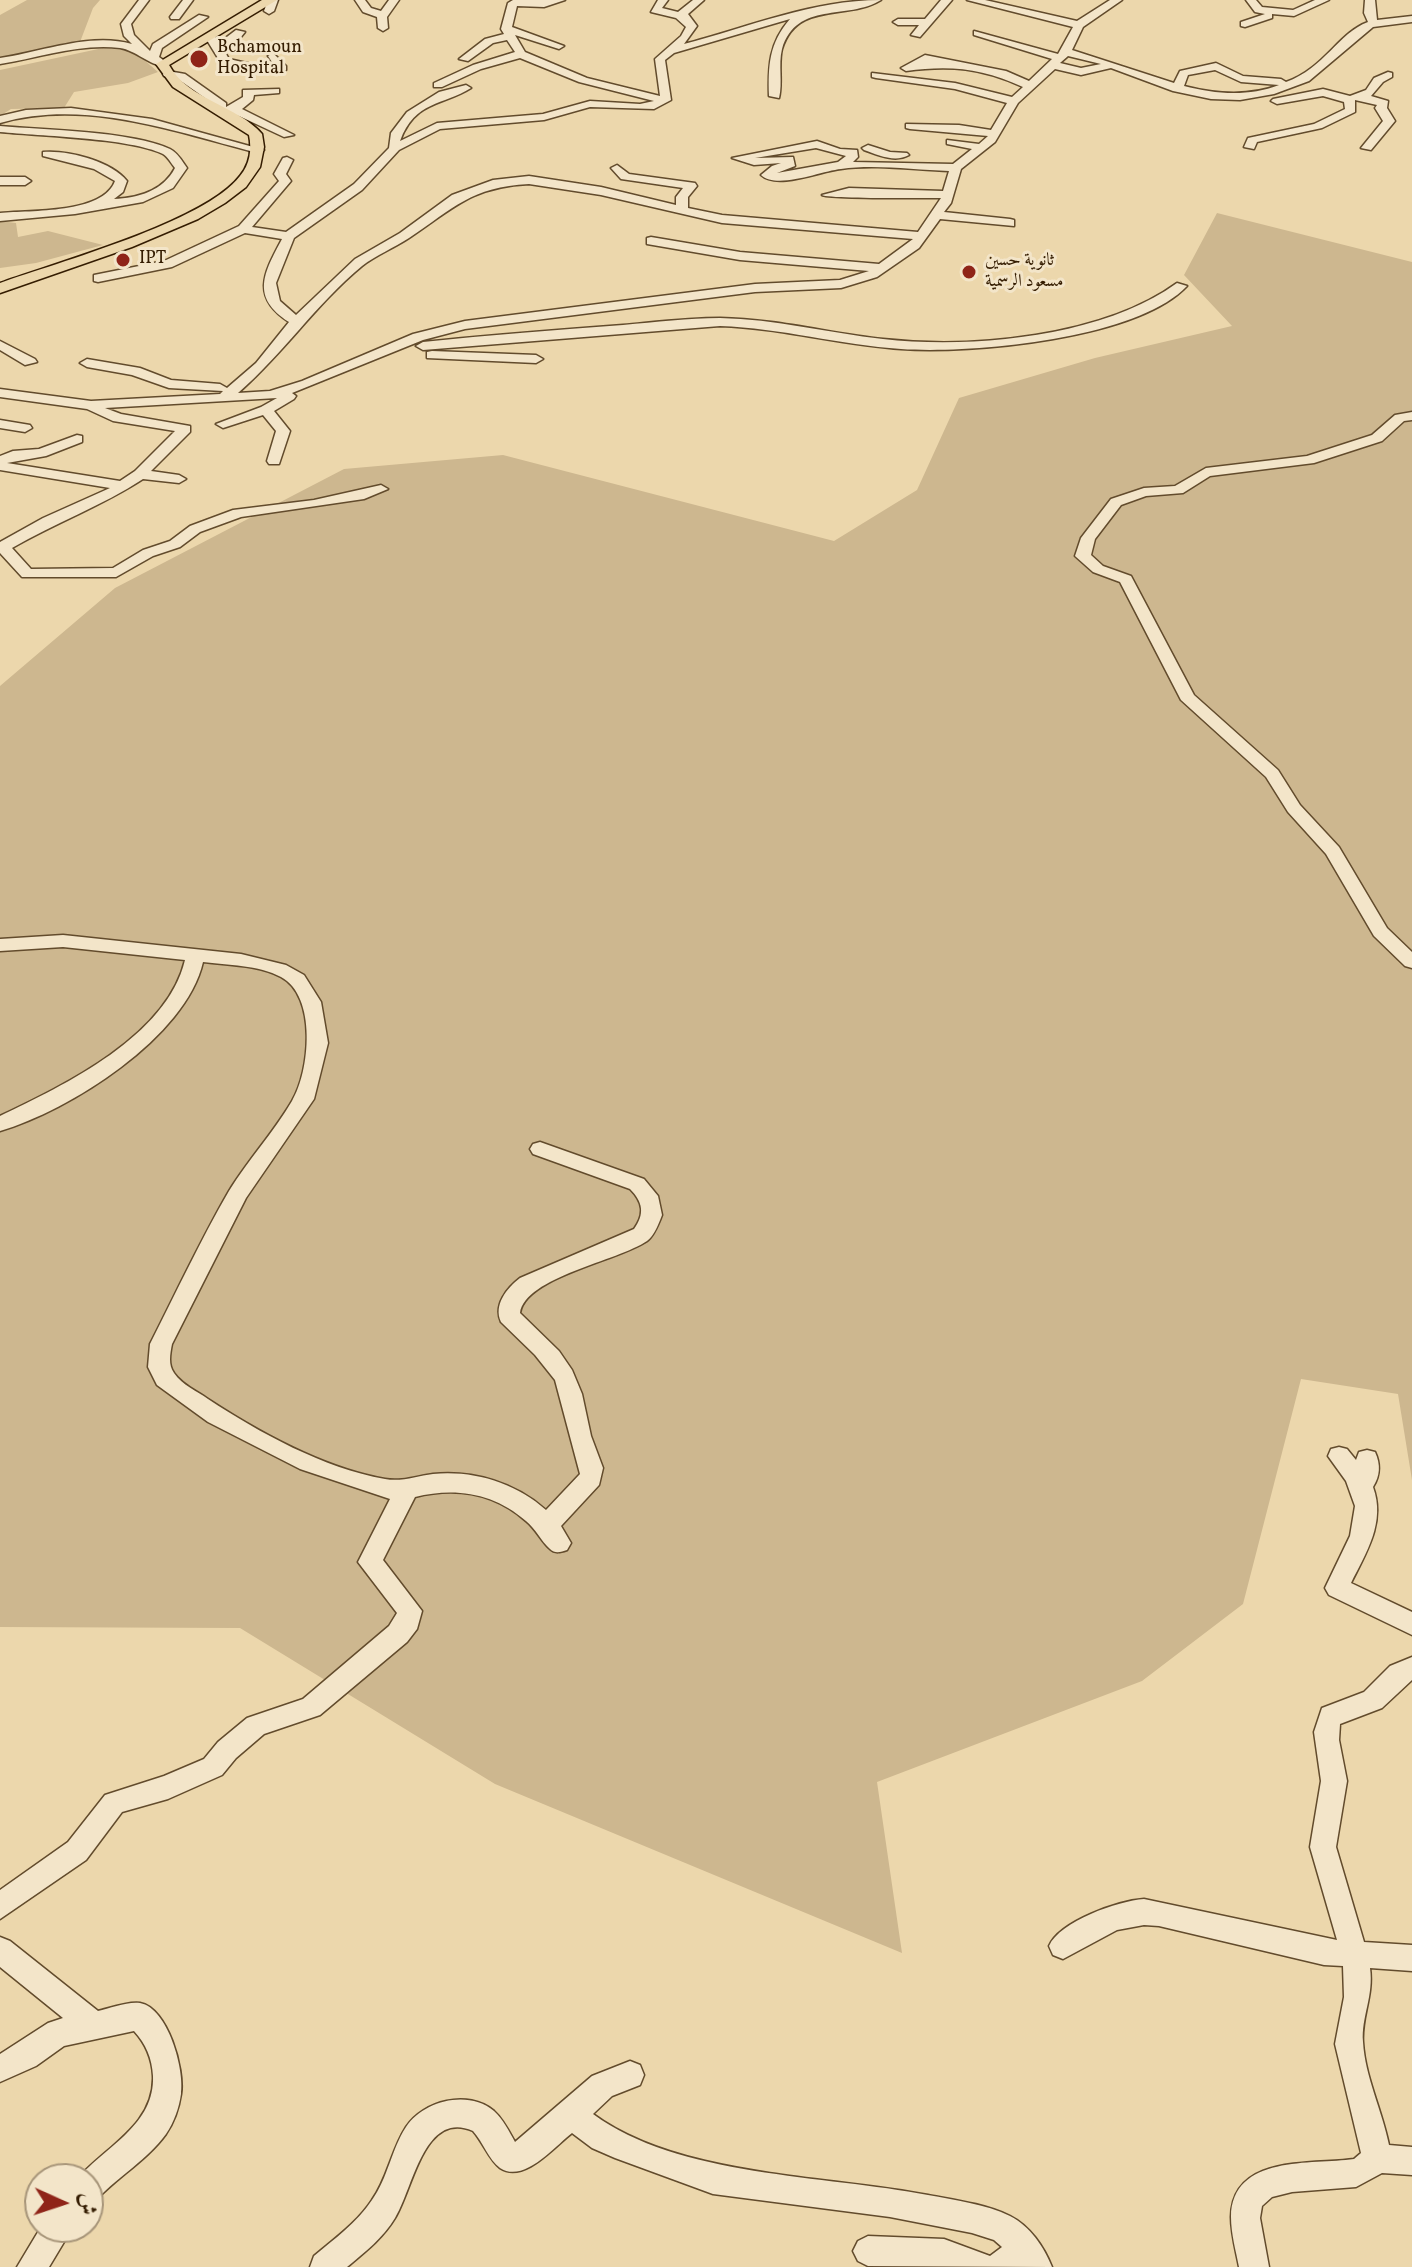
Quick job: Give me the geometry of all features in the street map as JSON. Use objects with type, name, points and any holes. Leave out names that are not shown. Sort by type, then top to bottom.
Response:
[{"type":"main road","points":[[157,61],[213,42],[271,4]]},
{"type":"main road","points":[[0,288],[137,238],[200,211],[240,185],[252,169],[258,150],[257,139],[251,129],[157,61]]},
{"type":"street","points":[[144,0],[126,24],[129,36],[157,61]]},
{"type":"street","points":[[175,17],[188,0]]},
{"type":"street","points":[[360,0],[367,10],[383,15]]},
{"type":"street","points":[[383,28],[383,15],[394,0]]},
{"type":"street","points":[[560,0],[552,3],[513,3],[508,32],[521,54],[588,81],[665,100]]},
{"type":"street","points":[[683,17],[683,13],[699,0]]},
{"type":"street","points":[[665,100],[667,94],[660,63],[668,52],[683,44],[727,37],[808,14],[876,0]]},
{"type":"street","points":[[899,26],[921,28],[947,0]]},
{"type":"street","points":[[972,0],[1080,18],[1117,0]]},
{"type":"street","points":[[1000,5],[1014,0]]},
{"type":"street","points":[[1249,0],[1252,11],[1272,15]]},
{"type":"street","points":[[1245,24],[1272,15],[1294,13],[1324,0]]},
{"type":"street","points":[[1370,0],[1369,13],[1374,24]]},
{"type":"street","points":[[658,3],[683,17],[692,26],[683,44]]},
{"type":"street","points":[[764,43],[777,42],[808,14]]},
{"type":"street","points":[[157,61],[157,46],[203,17]]},
{"type":"street","points":[[0,393],[91,405],[271,395],[441,331],[515,317],[620,307],[755,288],[841,284],[858,280],[906,253],[936,215],[961,164],[982,149],[1028,85],[1060,58],[1080,18]]},
{"type":"street","points":[[1221,98],[1264,94],[1300,82],[1321,71],[1365,27],[1412,22]]},
{"type":"street","points":[[240,32],[232,41],[213,42],[225,61],[260,69],[282,68],[273,56]]},
{"type":"street","points":[[464,59],[508,32],[559,46]]},
{"type":"street","points":[[978,33],[1060,58],[1109,65],[1177,89],[1239,103],[1288,100],[1309,94],[1360,96],[1384,103],[1381,108],[1389,121],[1367,148]]},
{"type":"street","points":[[775,96],[773,71],[777,42]]},
{"type":"street","points":[[0,61],[90,45],[126,44],[157,61]]},
{"type":"street","points":[[1339,50],[1351,53]]},
{"type":"street","points":[[434,87],[477,67],[521,54]]},
{"type":"street","points":[[1060,58],[1077,73],[1087,73],[1109,65]]},
{"type":"street","points":[[948,62],[1002,73],[1028,85]]},
{"type":"street","points":[[1177,89],[1184,73],[1216,66],[1231,76],[1251,81],[1300,82]]},
{"type":"street","points":[[876,75],[955,86],[1011,105]]},
{"type":"street","points":[[1360,96],[1375,88],[1377,81],[1388,75]]},
{"type":"street","points":[[588,81],[606,77]]},
{"type":"street","points":[[271,87],[247,92],[249,98],[246,102],[234,109],[288,135]]},
{"type":"street","points":[[395,148],[393,144],[398,126],[412,114],[445,94],[466,88]]},
{"type":"street","points":[[1250,147],[1252,140],[1279,139],[1349,113],[1349,100],[1343,96]]},
{"type":"street","points":[[297,321],[272,299],[268,286],[289,236],[313,216],[358,187],[395,148],[413,136],[445,124],[544,117],[598,103],[647,107],[665,100]]},
{"type":"street","points":[[990,106],[1011,105]]},
{"type":"street","points":[[221,110],[242,113]]},
{"type":"street","points":[[221,110],[236,130]]},
{"type":"street","points":[[0,120],[16,115],[51,112],[113,114],[171,124],[258,150]]},
{"type":"street","points":[[910,126],[959,128],[995,134]]},
{"type":"street","points":[[0,129],[137,139],[160,144]]},
{"type":"street","points":[[1295,131],[1324,137]]},
{"type":"street","points":[[137,139],[170,153],[179,163],[180,173]]},
{"type":"street","points":[[951,142],[982,149],[998,148]]},
{"type":"street","points":[[842,165],[852,157],[853,152],[839,152],[821,144],[738,158],[748,162],[789,159],[791,164],[771,171],[767,175],[770,177],[794,176],[842,165],[961,164]]},
{"type":"street","points":[[868,148],[889,155],[922,152]]},
{"type":"street","points":[[47,154],[101,164],[126,177],[117,192],[104,201],[107,203]]},
{"type":"street","points":[[942,154],[961,164]]},
{"type":"street","points":[[98,278],[168,264],[216,247],[243,229],[285,181],[280,174],[287,160]]},
{"type":"street","points":[[617,168],[625,177],[691,186],[682,197],[682,209]]},
{"type":"street","points":[[0,217],[75,210],[140,199],[160,191],[180,173],[194,170]]},
{"type":"street","points":[[506,180],[537,188]]},
{"type":"street","points":[[222,399],[261,366],[297,321],[359,262],[404,236],[431,213],[468,192],[506,180],[529,180],[601,191],[771,224],[920,236]]},
{"type":"street","points":[[0,181],[25,181]]},
{"type":"street","points":[[140,199],[158,186]]},
{"type":"street","points":[[828,195],[849,192],[947,195]]},
{"type":"street","points":[[418,208],[431,213]]},
{"type":"street","points":[[936,215],[1010,223]]},
{"type":"street","points":[[243,229],[289,236]]},
{"type":"street","points":[[651,241],[728,256],[881,268]]},
{"type":"street","points":[[389,350],[513,337],[719,322],[773,325],[898,345],[1008,341],[1108,321],[1165,300],[1181,286]]},
{"type":"street","points":[[584,303],[620,307]]},
{"type":"street","points":[[312,307],[315,310],[310,318],[313,323]]},
{"type":"street","points":[[441,331],[500,328]]},
{"type":"street","points":[[898,345],[977,337]]},
{"type":"street","points":[[0,345],[30,362]]},
{"type":"street","points":[[389,350],[427,355],[536,359]]},
{"type":"street","points":[[87,363],[135,371],[169,384],[234,389]]},
{"type":"street","points":[[223,424],[266,410],[307,384]]},
{"type":"street","points":[[122,394],[149,403]]},
{"type":"street","points":[[91,405],[118,418],[185,429],[95,514]]},
{"type":"street","points":[[266,410],[283,431],[274,461]]},
{"type":"street","points":[[1412,416],[1400,418],[1377,438],[1309,460],[1206,472],[1178,490],[1144,492],[1116,502],[1088,538],[1083,556],[1098,569],[1126,579],[1187,697],[1272,774],[1294,808],[1333,851],[1380,932],[1412,962]]},
{"type":"street","points":[[0,424],[25,428]]},
{"type":"street","points":[[0,464],[13,455],[41,453],[77,439]]},
{"type":"street","points":[[0,464],[118,490]]},
{"type":"street","points":[[140,474],[179,479]]},
{"type":"street","points":[[118,490],[48,521],[1,547],[27,574],[116,572],[148,553],[175,544],[195,529],[238,513],[314,504],[381,489]]},
{"type":"street","points":[[0,945],[63,941],[241,960],[286,971],[297,979],[312,1002],[318,1043],[304,1099],[238,1194],[161,1344],[158,1361],[162,1374],[172,1387],[237,1430],[311,1463],[384,1489],[406,1491],[430,1484],[481,1487],[516,1499],[553,1534],[591,1478],[593,1468],[581,1441],[575,1407],[563,1374],[549,1354],[528,1338],[509,1316],[509,1307],[513,1298],[528,1284],[641,1235],[651,1223],[654,1208],[649,1195],[637,1184],[540,1149]]},
{"type":"street","points":[[0,1124],[78,1086],[137,1041],[174,1003],[190,976],[195,957]]},
{"type":"street","points":[[1339,1456],[1362,1484],[1366,1495],[1365,1526],[1337,1588],[1412,1624]]},
{"type":"street","points":[[1362,1484],[1368,1475],[1367,1459]]},
{"type":"street","points":[[0,1906],[77,1851],[114,1803],[168,1787],[213,1767],[227,1750],[256,1726],[311,1707],[398,1634],[408,1622],[410,1611],[370,1562],[406,1491]]},
{"type":"street","points":[[1376,2158],[1375,2140],[1348,2042],[1358,1991],[1355,1956],[1323,1851],[1324,1824],[1330,1809],[1334,1780],[1326,1725],[1331,1716],[1373,1700],[1399,1674],[1412,1668]]},
{"type":"street","points":[[1063,1946],[1119,1914],[1134,1910],[1159,1913],[1324,1952],[1412,1958]]},
{"type":"street","points":[[0,1950],[95,2026]]},
{"type":"street","points":[[0,2068],[26,2056],[58,2033],[139,2016],[154,2031],[164,2047],[169,2081],[167,2109],[157,2123],[104,2173]]},
{"type":"street","points":[[325,2267],[386,2206],[409,2146],[419,2132],[433,2121],[449,2115],[465,2114],[481,2119],[509,2157],[519,2157],[602,2086],[630,2075]]},
{"type":"street","points":[[568,2118],[577,2119],[602,2138],[713,2179],[890,2202],[972,2218],[1003,2228],[1031,2258],[1000,2267]]},
{"type":"street","points":[[1254,2267],[1246,2210],[1253,2193],[1271,2183],[1295,2177],[1359,2173],[1376,2158],[1412,2161]]},
{"type":"street","points":[[32,2267],[48,2243]]},
{"type":"street","points":[[868,2251],[944,2254],[981,2267]]},
{"type":"shaded area","points":[[27,0],[100,0],[93,8],[80,42],[0,58],[0,15]]},
{"type":"shaded area","points":[[103,48],[134,51],[158,72],[128,83],[74,92],[64,108],[11,109],[0,116],[0,70]]},
{"type":"shaded area","points":[[1217,213],[1412,262],[1412,1480],[1398,1394],[1301,1379],[1243,1604],[1142,1681],[877,1782],[902,1953],[495,1784],[240,1628],[0,1627],[0,686],[115,588],[344,469],[503,455],[834,541],[917,490],[959,398],[1095,358],[1232,326],[1184,275]]},
{"type":"shaded area","points":[[0,221],[16,223],[18,237],[48,231],[103,245],[36,263],[0,268]]},
{"type":"place","name":"Bchamoun Hospital","points":[[199,59]]},
{"type":"place","name":"IPT","points":[[123,260]]},
{"type":"place","name":"ثانوية حسين مسعود الرسمية","points":[[969,272]]}]
